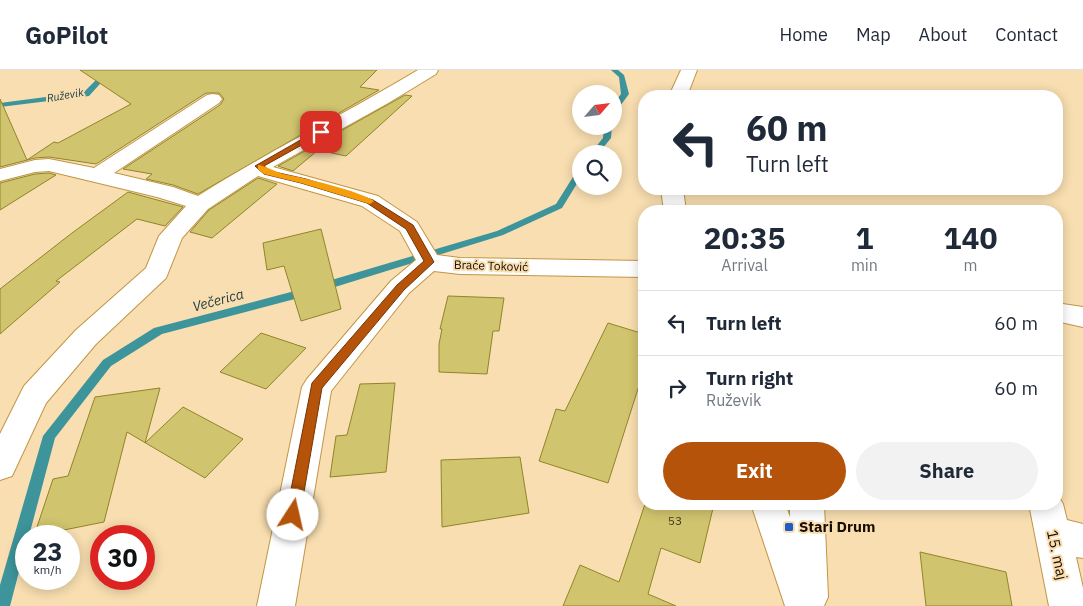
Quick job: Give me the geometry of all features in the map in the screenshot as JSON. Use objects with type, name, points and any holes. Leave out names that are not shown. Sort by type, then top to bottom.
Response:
[{"type":"street","points":[[0,466],[36,395],[86,337],[158,272],[171,236],[200,204],[259,166],[376,103],[430,70]]},
{"type":"street","points":[[681,90],[689,70]]},
{"type":"street","points":[[97,175],[213,99]]},
{"type":"street","points":[[0,175],[35,166],[49,165],[165,192],[200,204]]},
{"type":"street","points":[[259,166],[268,173],[303,181],[370,202],[409,227],[429,262],[400,287],[317,387],[276,606]]},
{"type":"street","name":"Braće Toković","points":[[429,262],[460,266],[638,269]]},
{"type":"street","points":[[1063,313],[1083,317]]},
{"type":"street","points":[[770,510],[804,606]]},
{"type":"street","points":[[807,510],[809,606]]},
{"type":"street","name":"15. maj","points":[[1060,526],[1068,606]]},
{"type":"building","points":[[80,70],[377,70],[360,87],[379,90],[198,194],[173,185],[146,179],[152,174],[123,169],[220,105],[224,99],[219,93],[206,93],[96,164],[49,157],[35,158],[0,167],[0,99],[27,160],[54,142],[58,143],[131,104]]},
{"type":"building","points":[[405,95],[412,96],[346,156],[318,150],[293,171],[278,166]]},
{"type":"building","points":[[49,173],[56,175],[0,210],[0,183],[35,174]]},
{"type":"building","points":[[258,178],[277,184],[212,238],[190,232],[209,210]]},
{"type":"building","points":[[128,192],[183,207],[165,226],[137,219],[56,281],[60,282],[0,334],[0,289]]},
{"type":"building","points":[[321,229],[341,309],[301,321],[284,266],[267,270],[263,243]]},
{"type":"building","points":[[448,296],[504,298],[499,331],[493,331],[487,374],[439,372],[439,344],[442,329],[440,329]]},
{"type":"building","points":[[608,323],[638,332],[638,389],[608,483],[539,461],[556,409],[565,411]]},
{"type":"building","points":[[261,333],[306,348],[266,389],[220,372]]},
{"type":"building","points":[[395,383],[386,472],[330,477],[336,436],[347,435],[360,384]]},
{"type":"building","points":[[160,388],[145,443],[127,432],[104,522],[80,527],[80,525],[38,525],[53,479],[68,476],[95,397]]},
{"type":"building","points":[[183,407],[243,439],[205,478],[145,443]]},
{"type":"building","points":[[520,457],[529,513],[442,527],[441,460]]},
{"type":"building","points":[[643,510],[713,510],[700,563],[661,548],[648,594],[676,606],[563,606],[580,565],[619,582]]},
{"type":"building","points":[[920,552],[1006,572],[1012,606],[926,606]]},
{"type":"waterway","name":"Ruževik","points":[[0,105],[86,94],[106,73],[122,70]]},
{"type":"waterway","name":"Večerica","points":[[614,70],[622,76],[625,94],[622,98]]},
{"type":"waterway","name":"Večerica","points":[[601,145],[607,135]]},
{"type":"waterway","name":"Večerica","points":[[322,287],[500,233],[559,206],[572,185]]},
{"type":"waterway","name":"Večerica","points":[[2,606],[49,436],[107,363],[158,331],[306,292]]},
{"type":"slow traffic","points":[[261,167],[268,173],[303,181],[370,201]]},
{"type":"place","name":"Stari Drum","points":[[789,527]]},
{"type":"route","points":[[293,515],[317,387],[400,287],[429,262],[409,227],[370,202],[303,181],[268,173],[259,166],[321,132]]}]
